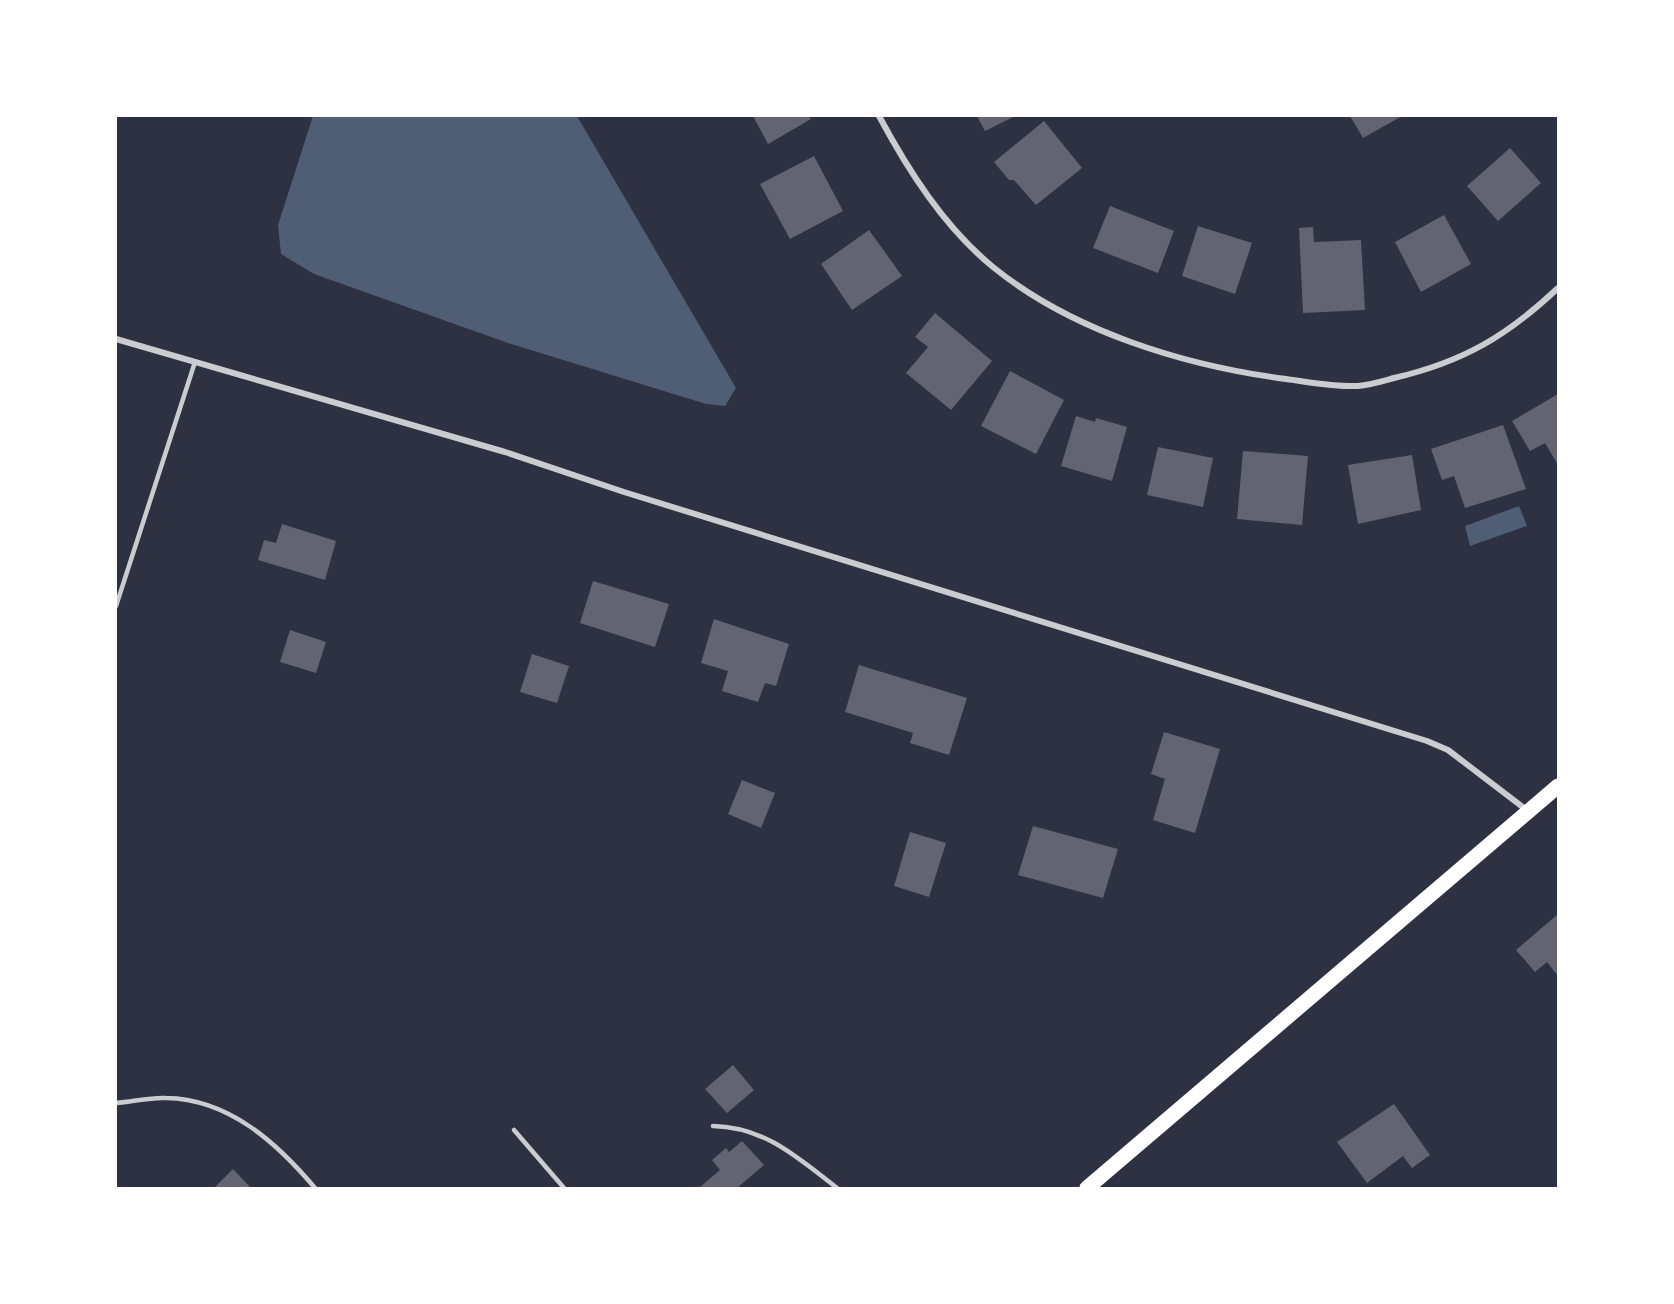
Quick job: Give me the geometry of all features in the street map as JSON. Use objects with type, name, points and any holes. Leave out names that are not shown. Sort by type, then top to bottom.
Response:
[{"type":"main road","points":[[1087,1188],[1558,786]]},
{"type":"street","points":[[879,116],[899,153],[956,232],[993,267],[1035,295],[1090,325],[1161,352],[1235,373],[1359,386],[1415,373],[1464,357],[1523,321],[1558,288]]},
{"type":"street","points":[[116,339],[505,452],[624,492],[1427,741],[1448,750],[1528,811]]},
{"type":"lane","points":[[116,606],[195,362]]},
{"type":"lane","points":[[116,1103],[166,1098],[205,1104],[228,1113],[257,1131],[291,1160],[315,1188]]},
{"type":"lane","points":[[713,1126],[739,1128],[778,1143],[837,1188]]},
{"type":"lane","points":[[514,1130],[564,1188]]},
{"type":"water","points":[[313,116],[577,116],[736,388],[725,406],[706,404],[508,343],[314,274],[281,254],[278,225]]},
{"type":"water","points":[[1519,506],[1527,526],[1470,546],[1465,526]]},
{"type":"building","points":[[753,116],[808,116],[811,119],[768,144]]},
{"type":"building","points":[[977,116],[1015,116],[985,131]]},
{"type":"building","points":[[1350,116],[1402,116],[1363,138]]},
{"type":"building","points":[[1044,121],[1082,168],[1036,205],[1014,180],[1009,180],[994,162]]},
{"type":"building","points":[[1510,148],[1541,183],[1498,221],[1467,186]]},
{"type":"building","points":[[814,156],[843,211],[790,239],[760,184]]},
{"type":"building","points":[[1110,206],[1174,231],[1158,273],[1093,248]]},
{"type":"building","points":[[1444,215],[1471,264],[1421,292],[1395,242]]},
{"type":"building","points":[[1198,226],[1252,243],[1235,294],[1182,276]]},
{"type":"building","points":[[1313,227],[1314,242],[1361,240],[1365,310],[1303,313],[1299,228]]},
{"type":"building","points":[[869,230],[902,276],[852,310],[821,264]]},
{"type":"building","points":[[935,313],[992,361],[951,410],[906,373],[928,347],[915,337]]},
{"type":"building","points":[[1010,371],[1064,400],[1036,454],[981,426]]},
{"type":"building","points":[[1558,394],[1558,465],[1545,443],[1530,451],[1512,421]]},
{"type":"building","points":[[1076,416],[1095,422],[1096,418],[1127,427],[1112,481],[1061,466]]},
{"type":"building","points":[[1503,425],[1526,489],[1465,508],[1454,476],[1442,480],[1431,449]]},
{"type":"building","points":[[1158,447],[1213,458],[1203,507],[1147,495]]},
{"type":"building","points":[[1243,451],[1308,456],[1302,525],[1237,519]]},
{"type":"building","points":[[1412,455],[1421,510],[1358,524],[1348,465]]},
{"type":"building","points":[[282,524],[336,541],[325,580],[258,560],[264,540],[276,543]]},
{"type":"building","points":[[593,581],[669,604],[655,647],[580,623]]},
{"type":"building","points":[[714,619],[789,644],[776,686],[765,683],[758,702],[722,691],[728,671],[701,663]]},
{"type":"building","points":[[290,630],[326,642],[316,673],[280,662]]},
{"type":"building","points":[[532,654],[569,666],[557,703],[520,692]]},
{"type":"building","points":[[859,665],[967,698],[949,755],[910,743],[913,733],[845,712]]},
{"type":"building","points":[[1164,732],[1220,749],[1195,833],[1153,820],[1165,779],[1151,774]]},
{"type":"building","points":[[742,780],[775,793],[761,828],[728,814]]},
{"type":"building","points":[[1033,826],[1118,849],[1103,898],[1018,875]]},
{"type":"building","points":[[910,832],[946,843],[929,897],[894,886]]},
{"type":"building","points":[[1558,914],[1558,976],[1547,962],[1535,972],[1516,950]]},
{"type":"building","points":[[733,1065],[754,1090],[727,1113],[705,1089]]},
{"type":"building","points":[[1394,1104],[1430,1155],[1412,1168],[1403,1156],[1367,1183],[1337,1142]]},
{"type":"building","points":[[742,1141],[764,1165],[737,1188],[699,1188],[720,1170],[712,1160],[726,1148],[729,1152]]},
{"type":"building","points":[[233,1169],[251,1188],[214,1188]]}]
